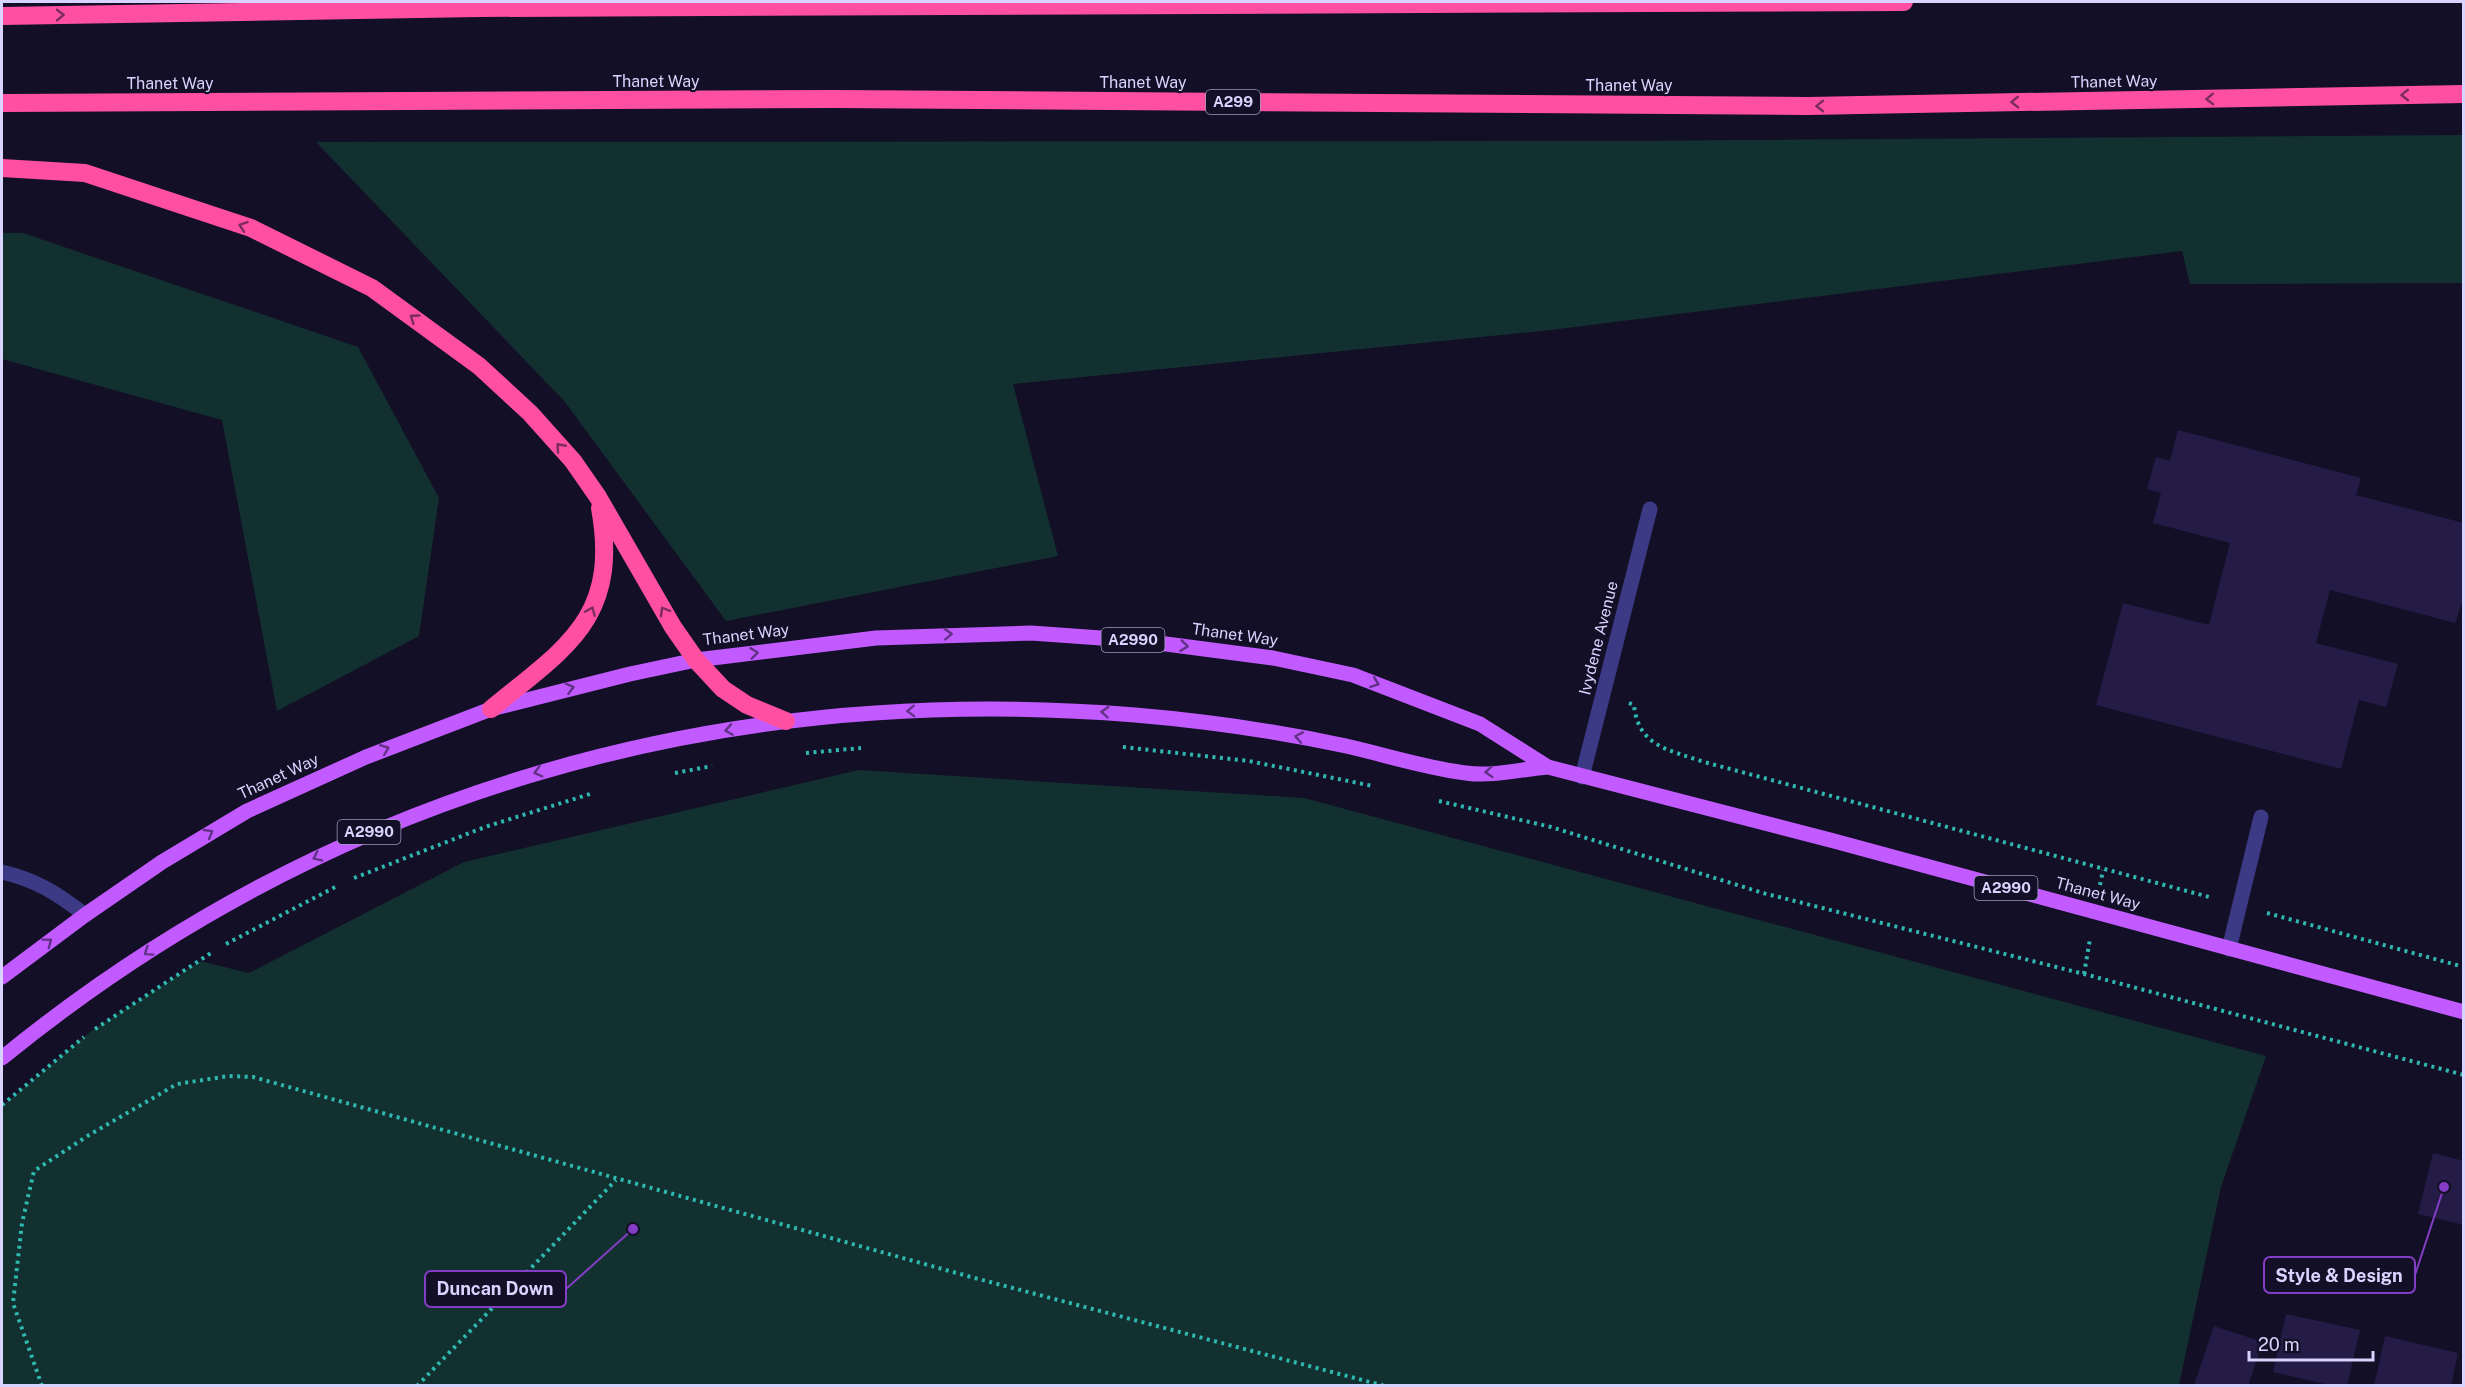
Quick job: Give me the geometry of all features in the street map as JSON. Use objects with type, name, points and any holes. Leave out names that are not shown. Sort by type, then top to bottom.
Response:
[{"type":"highway","points":[[478,8],[560,2]]},
{"type":"highway","points":[[2,16],[478,8],[1904,2]]},
{"type":"highway","name":"Thanet Way","points":[[2,103],[835,99],[1808,106],[2463,94]]},
{"type":"highway","points":[[2,168],[85,173],[251,228],[372,288],[479,366],[521,405],[573,461],[598,497],[673,627],[696,660],[723,689],[747,705],[786,721]]},
{"type":"highway","points":[[491,710],[556,655],[586,622],[600,586],[604,562],[604,542],[598,497]]},
{"type":"main road","name":"Thanet Way","points":[[2,977],[85,915],[162,862],[247,811],[366,757],[491,710],[620,676],[696,660],[876,638],[966,633],[1031,633],[1155,643],[1273,658],[1353,675],[1480,724],[1548,767],[2463,1012]]},
{"type":"main road","name":"Thanet Way","points":[[2,1058],[87,994],[160,944],[233,900],[372,831],[510,780],[663,742],[786,721],[951,710],[1086,711],[1218,722],[1342,745],[1469,774],[1548,767]]},
{"type":"street","name":"Ivydene Avenue","points":[[1582,777],[1650,509]]},
{"type":"street","points":[[2229,949],[2261,817]]},
{"type":"street","points":[[2,872],[29,878],[58,894],[85,915]]},
{"type":"path","points":[[1603,694],[1634,705],[1641,728],[1654,745],[1704,762],[2241,905],[2463,967]]},
{"type":"path","points":[[1114,746],[1249,761],[1384,789]]},
{"type":"path","points":[[795,754],[866,747]]},
{"type":"path","points":[[665,775],[719,765]]},
{"type":"path","points":[[2,1105],[90,1032],[220,947],[348,880],[485,827],[597,792]]},
{"type":"path","points":[[1429,799],[1551,827],[1763,893],[2084,974],[2463,1075]]},
{"type":"path","points":[[41,1386],[13,1303],[22,1223],[34,1172],[89,1135],[177,1084],[229,1076],[253,1077],[616,1180],[1385,1386]]},
{"type":"path","points":[[417,1386],[616,1180]]},
{"type":"path","points":[[1858,1386],[1869,1386]]},
{"type":"green space","points":[[2463,135],[2463,283],[2190,284],[2182,251],[1551,330],[1013,384],[1058,556],[726,621],[565,402],[316,142],[1619,141]]},
{"type":"green space","points":[[2,233],[23,233],[358,347],[439,498],[419,636],[277,711],[222,420],[2,359]]},
{"type":"green space","points":[[859,770],[1304,798],[2266,1056],[2221,1187],[2179,1385],[2,1385],[2,1106],[90,1032],[200,961],[249,973],[464,862]]},
{"type":"building","points":[[2178,430],[2361,478],[2356,495],[2464,523],[2464,596],[2455,623],[2330,590],[2316,643],[2398,664],[2386,707],[2359,700],[2341,769],[2096,705],[2123,603],[2209,625],[2230,543],[2153,523],[2161,493],[2147,489],[2156,457],[2170,461]]},
{"type":"building","points":[[2433,1153],[2464,1161],[2464,1225],[2418,1214]]},
{"type":"building","points":[[2286,1314],[2360,1330],[2347,1386],[2333,1386],[2273,1372]]},
{"type":"building","points":[[2214,1326],[2263,1342],[2248,1386],[2194,1385]]},
{"type":"building","points":[[2385,1336],[2458,1353],[2451,1386],[2374,1386]]},
{"type":"place","name":"Style & Design","points":[[2444,1187]]},
{"type":"place","name":"Duncan Down","points":[[633,1229]]}]
